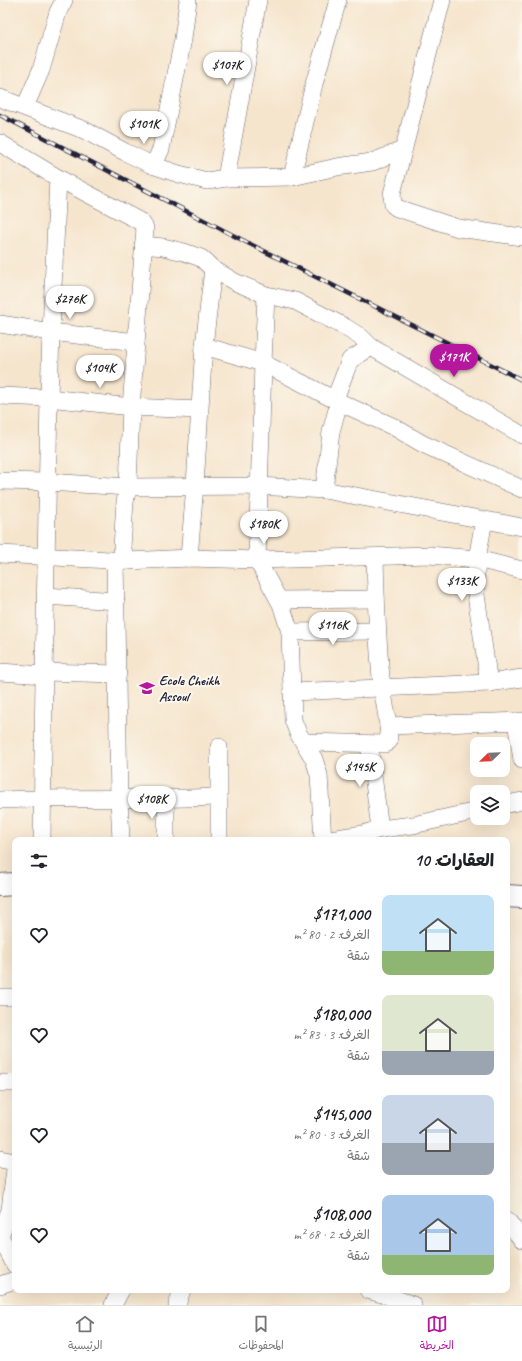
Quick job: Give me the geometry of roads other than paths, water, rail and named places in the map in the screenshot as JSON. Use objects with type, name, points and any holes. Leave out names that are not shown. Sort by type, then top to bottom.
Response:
[{"type":"main road","points":[[510,882],[522,883]]},
{"type":"main road","points":[[0,885],[12,884]]},
{"type":"main road","points":[[0,897],[12,896]]},
{"type":"main road","points":[[510,896],[522,897]]},
{"type":"street","points":[[24,107],[40,70],[58,12],[64,0]]},
{"type":"street","points":[[152,165],[161,148],[183,39],[188,0]]},
{"type":"street","points":[[226,178],[258,0]]},
{"type":"street","points":[[292,177],[314,84],[338,0]]},
{"type":"street","points":[[442,0],[392,194],[393,205],[397,208],[458,228],[522,237]]},
{"type":"street","points":[[0,98],[84,130],[152,165],[207,181],[226,178],[292,177],[337,167],[372,162],[403,150]]},
{"type":"street","points":[[0,143],[58,178],[141,222],[145,228],[131,407],[128,487],[125,502],[122,560],[116,601],[119,800],[122,837]]},
{"type":"street","points":[[42,837],[49,398],[58,178]]},
{"type":"street","points":[[143,244],[184,252],[201,258],[213,269],[235,282],[266,295],[295,301],[345,326],[362,338],[371,347],[522,435]]},
{"type":"street","points":[[189,558],[204,346],[213,269]]},
{"type":"street","points":[[266,295],[257,560],[279,600],[290,632],[293,720],[298,733],[314,759],[318,775],[323,837]]},
{"type":"street","points":[[0,324],[51,332],[136,342]]},
{"type":"street","points":[[204,346],[263,363],[339,402],[394,427],[423,444],[522,489]]},
{"type":"street","points":[[324,490],[331,432],[339,402],[336,396],[350,360],[371,347]]},
{"type":"street","points":[[0,396],[49,398],[131,407],[199,410]]},
{"type":"street","points":[[0,481],[47,482],[128,487],[195,485],[259,486],[324,490],[522,527]]},
{"type":"street","points":[[484,520],[477,559],[475,588],[489,683]]},
{"type":"street","points":[[0,554],[122,560],[189,558],[257,560],[429,555],[477,559],[522,570]]},
{"type":"street","points":[[304,742],[387,744],[389,741],[376,631],[375,557]]},
{"type":"street","points":[[46,596],[116,601]]},
{"type":"street","points":[[279,600],[376,599]]},
{"type":"street","points":[[290,632],[376,631]]},
{"type":"street","points":[[0,672],[118,674]]},
{"type":"street","points":[[292,692],[489,683],[522,678]]},
{"type":"street","points":[[388,726],[519,721],[522,760]]},
{"type":"street","points":[[369,744],[380,829]]},
{"type":"street","points":[[219,747],[219,837]]},
{"type":"street","points":[[0,800],[43,798],[119,800],[219,797]]},
{"type":"street","points":[[166,799],[166,837]]},
{"type":"street","points":[[510,804],[522,801]]},
{"type":"street","points":[[343,837],[363,834],[380,829],[413,825],[470,813]]},
{"type":"street","points":[[0,997],[12,997]]},
{"type":"street","points":[[0,1084],[12,1083]]},
{"type":"street","points":[[0,1159],[12,1161]]},
{"type":"street","points":[[12,1194],[10,1210],[0,1236],[12,1259]]},
{"type":"street","points":[[510,1224],[522,1240]]},
{"type":"street","points":[[0,1284],[12,1281]]},
{"type":"street","points":[[113,1305],[119,1293]]},
{"type":"street","points":[[177,1305],[181,1293]]},
{"type":"street","points":[[374,1293],[392,1302],[413,1305]]},
{"type":"railway","points":[[0,115],[250,244],[522,380]]},
{"type":"place","name":"Ecole Cheikh Assoul","points":[[147,688]]}]
